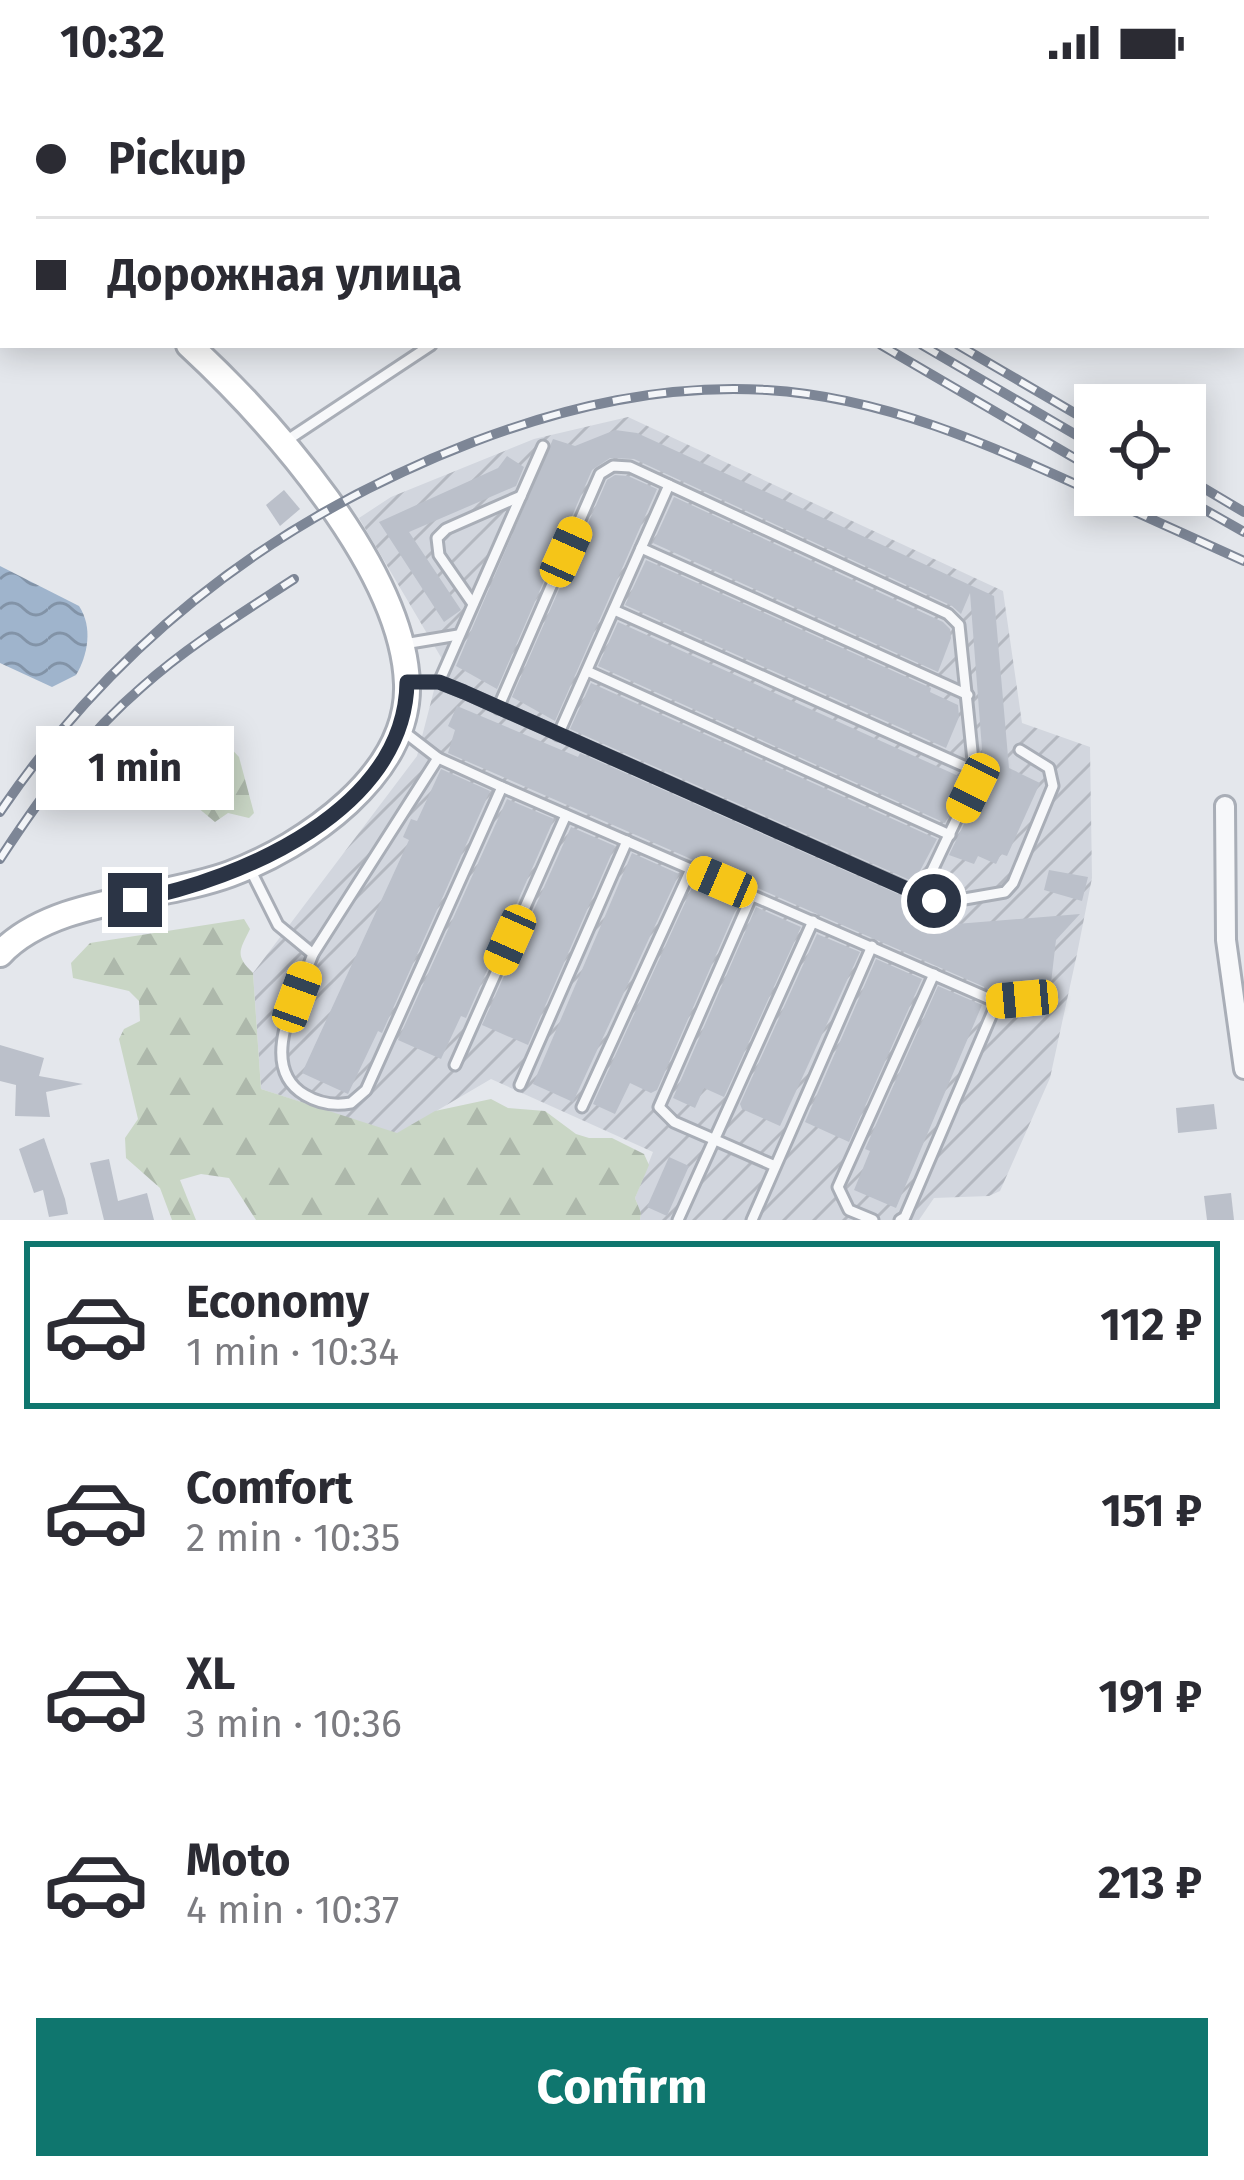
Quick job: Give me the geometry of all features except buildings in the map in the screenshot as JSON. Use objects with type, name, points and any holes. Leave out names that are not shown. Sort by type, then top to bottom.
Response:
[{"type":"street","points":[[0,954],[19,936],[59,917],[180,890],[249,867],[288,845],[348,800],[380,764],[399,728],[407,682],[400,644],[385,602],[356,547],[285,442],[191,348]]},
{"type":"street","points":[[1225,806],[1226,940],[1244,1069]]},
{"type":"lane","points":[[285,442],[426,348]]},
{"type":"lane","points":[[439,682],[543,446]]},
{"type":"lane","points":[[498,708],[600,474],[622,465],[669,485],[948,614],[963,634],[973,788],[920,896]]},
{"type":"lane","points":[[558,735],[669,485]]},
{"type":"lane","points":[[472,604],[439,555],[437,538],[520,496]]},
{"type":"lane","points":[[641,548],[968,695]]},
{"type":"lane","points":[[614,610],[975,770]]},
{"type":"lane","points":[[400,644],[458,635]]},
{"type":"lane","points":[[587,671],[950,835]]},
{"type":"lane","points":[[407,682],[439,682],[920,896],[953,902],[994,896],[1013,883],[1053,786],[1049,768],[1020,750]]},
{"type":"lane","points":[[399,728],[438,758],[997,1002],[1047,997]]},
{"type":"lane","points":[[438,758],[313,954],[281,1040],[281,1057],[296,1089],[324,1104],[351,1103],[366,1090],[502,787]]},
{"type":"lane","points":[[455,1066],[566,815]]},
{"type":"lane","points":[[520,1085],[627,841]]},
{"type":"lane","points":[[249,867],[278,925],[313,954]]},
{"type":"lane","points":[[582,1107],[691,869]]},
{"type":"lane","points":[[752,895],[660,1100],[667,1118],[775,1166]]},
{"type":"lane","points":[[678,1220],[812,921]]},
{"type":"lane","points":[[752,1220],[872,946]]},
{"type":"lane","points":[[873,1220],[849,1210],[838,1187],[934,974]]},
{"type":"lane","points":[[900,1220],[997,1002]]},
{"type":"shaded area","points":[[628,417],[1003,591],[1022,723],[1090,747],[1092,878],[1077,954],[1050,1078],[1000,1191],[989,1196],[934,1198],[919,1220],[640,1220],[635,1198],[653,1152],[491,1079],[397,1134],[261,1089],[253,973],[417,756],[442,659],[359,518],[391,497],[534,439]]},
{"type":"green space","points":[[226,743],[239,757],[254,813],[249,818],[228,813],[215,822],[179,792],[173,772],[194,754]]},
{"type":"green space","points":[[244,919],[250,929],[241,957],[253,973],[261,1089],[397,1133],[435,1111],[491,1099],[508,1108],[545,1111],[576,1134],[612,1138],[644,1154],[649,1165],[635,1198],[640,1220],[256,1220],[229,1178],[201,1174],[180,1180],[196,1220],[172,1220],[160,1188],[126,1158],[125,1138],[138,1119],[119,1039],[124,1029],[140,1021],[139,1001],[129,991],[73,978],[71,963],[90,943]]},
{"type":"water","points":[[0,566],[79,606],[87,641],[76,675],[52,687],[0,663]]},
{"type":"railway","points":[[886,348],[1074,458]]},
{"type":"railway","points":[[927,348],[1074,434]]},
{"type":"railway","points":[[963,348],[1074,413]]},
{"type":"railway","points":[[0,812],[96,692],[207,590],[268,546],[401,472],[545,418],[654,394],[729,389],[810,394],[936,426],[1074,484]]},
{"type":"railway","points":[[1206,489],[1244,512]]},
{"type":"railway","points":[[1206,510],[1244,532]]},
{"type":"railway","points":[[1144,516],[1244,561]]},
{"type":"railway","points":[[0,859],[65,768],[121,706],[197,644],[294,579]]},
{"type":"route","points":[[135,900],[249,867],[327,818],[380,764],[404,713],[407,682],[439,682],[934,901]]}]
